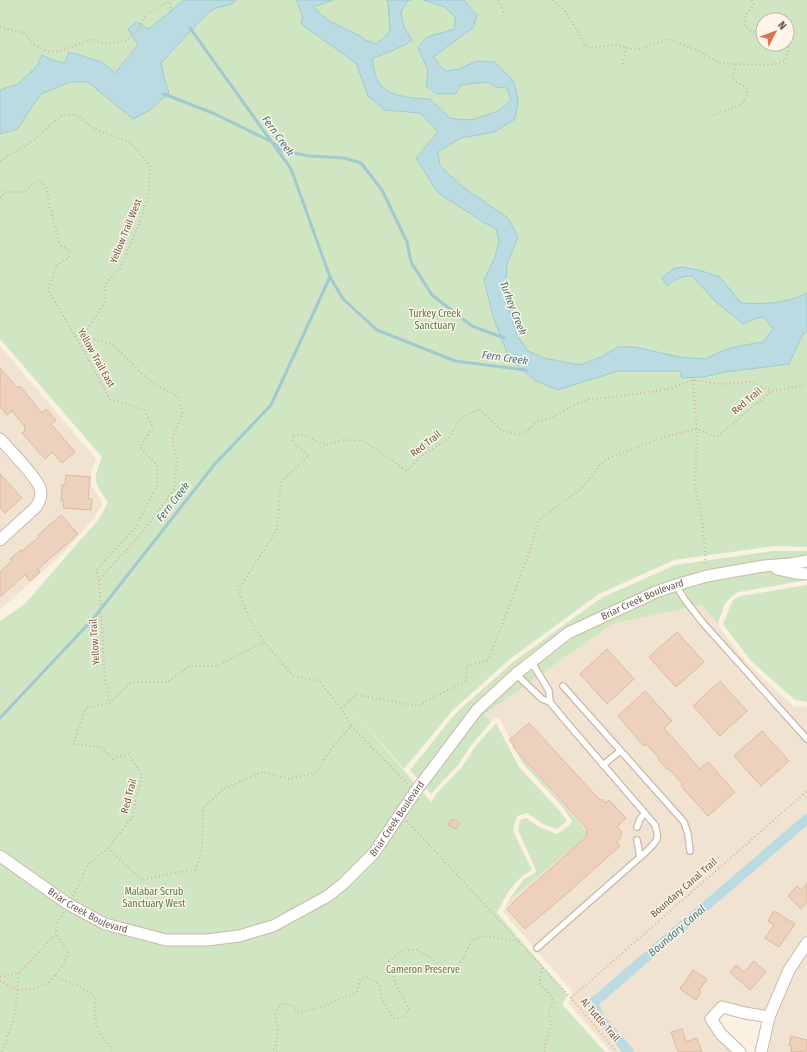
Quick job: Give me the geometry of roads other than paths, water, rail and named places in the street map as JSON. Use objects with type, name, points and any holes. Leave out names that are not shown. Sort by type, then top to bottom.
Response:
[{"type":"street","points":[[0,439],[34,479],[39,487],[41,495],[35,508],[0,540]]},
{"type":"street","name":"Briar Creek Boulevard","points":[[0,856],[68,904],[105,924],[166,940],[207,940],[239,936],[272,926],[328,896],[344,883],[374,853],[415,792],[477,710],[531,661],[568,633],[656,592],[676,585],[707,576],[764,566],[807,561]]},
{"type":"street","name":"Briar Creek Boulevard","points":[[764,566],[795,573],[807,574]]},
{"type":"street","points":[[761,1052],[769,1017],[790,970],[807,943]]},
{"type":"street","points":[[740,1052],[721,1034],[711,1019],[722,1007],[769,1017]]},
{"type":"lane","points":[[676,585],[685,600],[703,623],[807,739]]},
{"type":"lane","points":[[531,661],[549,691],[550,702],[562,718],[646,813],[655,825],[658,834],[656,842],[537,948]]},
{"type":"lane","points":[[516,674],[542,699],[550,702]]},
{"type":"lane","points":[[563,686],[684,822],[688,834],[690,851]]},
{"type":"lane","points":[[800,732],[807,730]]},
{"type":"lane","points":[[603,765],[620,751]]},
{"type":"lane","points":[[637,827],[640,819],[646,813]]},
{"type":"lane","points":[[637,840],[640,857]]},
{"type":"water","points":[[184,0],[236,0],[232,4],[213,9],[161,63],[169,93],[150,110],[133,119],[88,82],[70,82],[41,94],[18,129],[0,134],[0,90],[18,84],[37,66],[42,55],[55,61],[65,63],[69,52],[102,62],[115,73],[138,45],[128,29],[136,22],[149,29]]},
{"type":"water","points":[[296,0],[333,0],[313,7],[329,21],[360,36],[365,40],[376,44],[390,32],[388,2],[386,0],[408,0],[401,12],[404,27],[412,40],[405,45],[372,59],[377,80],[381,86],[391,93],[411,98],[430,99],[450,118],[464,120],[475,119],[498,111],[511,100],[507,88],[496,87],[487,82],[460,85],[456,94],[437,94],[426,86],[428,71],[418,47],[427,37],[455,29],[455,17],[445,7],[423,0],[464,0],[477,15],[473,28],[433,57],[445,71],[459,69],[477,61],[495,62],[514,82],[518,102],[515,119],[494,132],[461,138],[438,152],[440,166],[463,187],[508,218],[518,237],[507,264],[505,298],[517,335],[528,351],[544,358],[580,365],[601,357],[618,347],[635,347],[679,357],[705,359],[722,351],[739,346],[763,342],[773,329],[764,317],[754,319],[743,324],[715,301],[692,276],[678,278],[667,286],[662,278],[673,269],[682,267],[702,271],[720,277],[741,303],[783,301],[799,297],[807,293],[807,331],[803,334],[789,364],[726,372],[703,377],[682,378],[680,371],[618,371],[557,390],[534,380],[509,358],[493,317],[484,280],[495,257],[499,241],[496,229],[438,193],[416,158],[438,132],[420,113],[385,110],[368,96],[356,63],[301,24],[303,17]]},
{"type":"waterway","name":"Fern Creek","points":[[0,718],[93,619],[214,465],[271,405],[330,277],[291,169],[190,28]]},
{"type":"waterway","points":[[164,94],[215,114],[270,141]]},
{"type":"waterway","points":[[275,144],[283,151],[310,156],[344,158],[361,163],[382,190],[407,242],[411,262],[432,295],[472,326],[504,338]]},
{"type":"waterway","name":"Fern Creek","points":[[330,277],[343,299],[377,330],[455,361],[526,370]]},
{"type":"waterway","name":"Boundary Canal","points":[[629,1052],[599,1017],[593,1003],[807,819]]},
{"type":"water label","name":"Turkey Creek","points":[[513,308]]},
{"type":"park label","name":"Turkey Creek Sanctuary","points":[[435,320]]},
{"type":"park label","name":"Malabar Scrub Sanctuary West","points":[[154,898]]},
{"type":"park label","name":"Cameron Preserve","points":[[423,970]]}]
